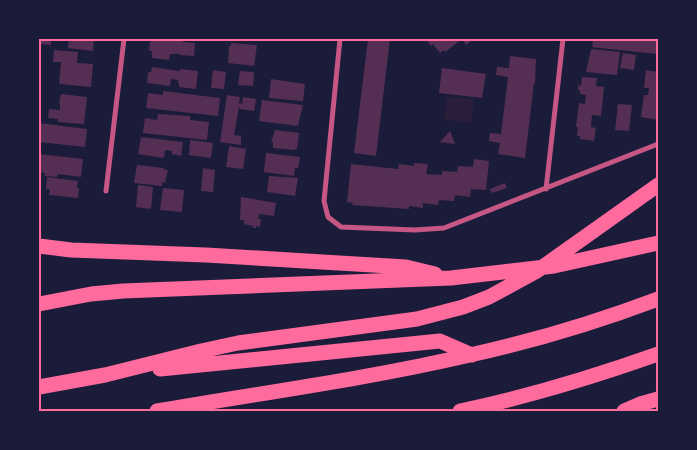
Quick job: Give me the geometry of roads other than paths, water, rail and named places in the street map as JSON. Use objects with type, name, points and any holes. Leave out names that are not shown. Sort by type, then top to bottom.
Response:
[{"type":"highway","points":[[105,375],[200,350],[417,319],[463,307],[489,297],[537,271],[622,213],[658,185]]},
{"type":"highway","points":[[39,304],[72,297],[123,291],[451,278],[554,266],[658,243]]},
{"type":"highway","points":[[39,246],[71,250],[206,255],[406,267],[451,278]]},
{"type":"highway","points":[[157,411],[358,377],[472,355],[603,319],[658,299]]},
{"type":"highway","points":[[39,387],[105,375],[440,341],[472,355]]},
{"type":"highway","points":[[460,411],[525,395],[625,366],[658,354]]},
{"type":"highway","points":[[624,411],[640,404],[658,400]]},
{"type":"highway","points":[[643,411],[658,400]]},
{"type":"street","points":[[106,191],[124,39]]},
{"type":"street","points":[[340,39],[324,201],[328,217],[341,227],[415,230],[444,228],[658,144]]},
{"type":"street","points":[[546,188],[563,39]]}]
